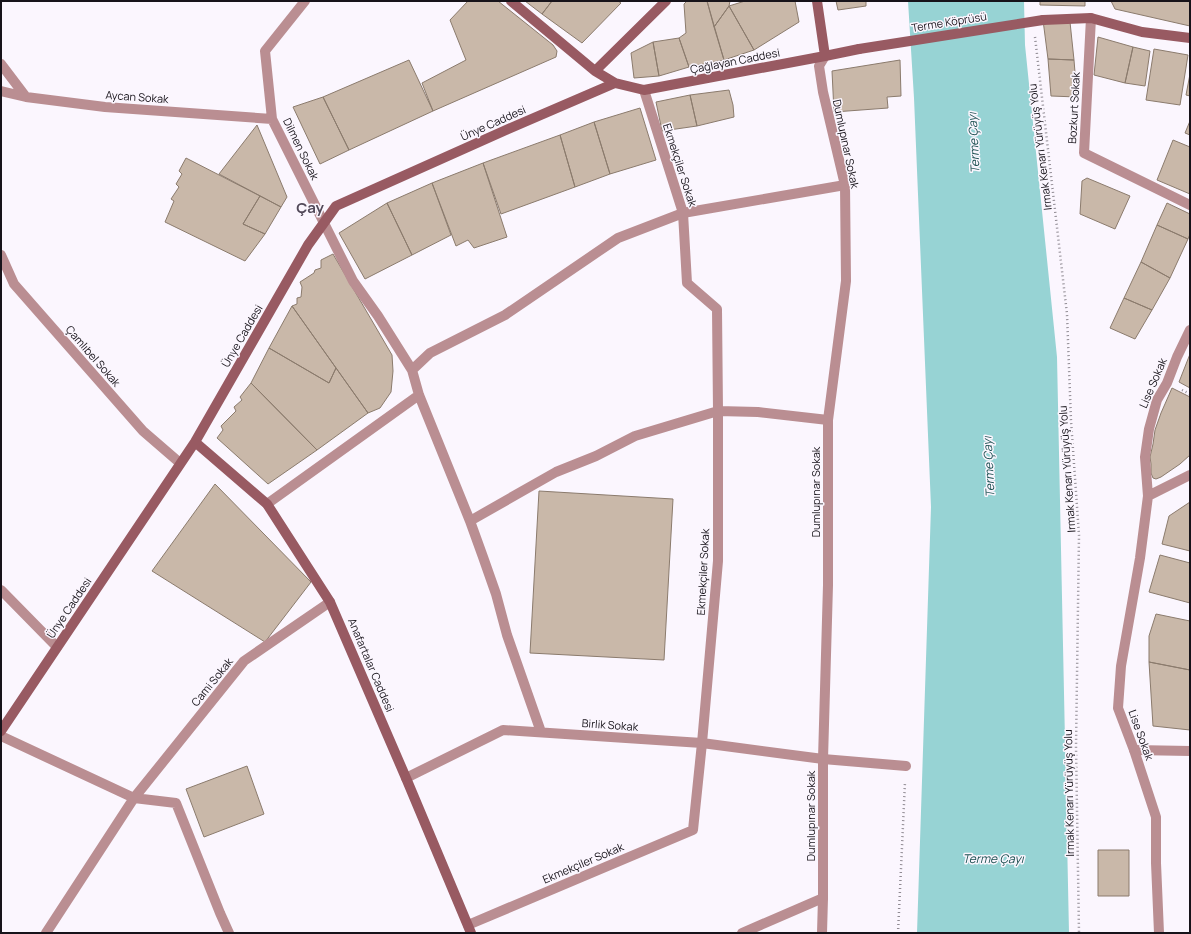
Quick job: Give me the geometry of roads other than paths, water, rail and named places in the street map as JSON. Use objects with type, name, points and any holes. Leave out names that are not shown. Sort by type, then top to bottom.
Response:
[{"type":"main road","name":"Çağlayan Caddesi","points":[[511,1],[595,71],[615,83],[644,90],[859,49]]},
{"type":"main road","points":[[595,71],[666,1]]},
{"type":"main road","points":[[817,1],[825,56]]},
{"type":"main road","name":"Terme Köprüsü","points":[[859,49],[1043,20],[1091,18],[1142,32],[1190,38]]},
{"type":"main road","name":"Ünye Caddesi","points":[[1,731],[195,442],[308,245],[336,206],[615,83]]},
{"type":"main road","name":"Anafartalar Caddesi","points":[[195,442],[267,504],[330,602],[470,929]]},
{"type":"street","name":"Dilmen Sokak","points":[[305,1],[265,51],[272,119],[354,281],[412,370],[418,395],[470,521],[496,594],[507,635],[541,732]]},
{"type":"street","name":"Bozkurt Sokak","points":[[1091,18],[1084,153],[1190,205]]},
{"type":"street","name":"Dumlupınar Sokak","points":[[822,933],[823,759],[828,585],[828,420],[846,281],[845,185],[823,92],[819,66],[825,56]]},
{"type":"street","points":[[1,64],[26,97]]},
{"type":"street","name":"Ekmekçiler Sokak","points":[[470,929],[693,830],[718,562],[716,309],[687,283],[683,213],[644,90]]},
{"type":"street","name":"Aycan Sokak","points":[[1,91],[26,97],[105,107],[272,119]]},
{"type":"street","points":[[412,370],[430,352],[505,315],[618,238],[683,213],[845,185]]},
{"type":"street","name":"Çamlıbel Sokak","points":[[1,255],[14,284],[143,431],[180,463]]},
{"type":"street","name":"Lise Sokak","points":[[1159,933],[1156,817],[1134,750],[1118,708],[1121,666],[1140,558],[1148,496],[1145,457],[1149,429],[1157,400],[1167,383],[1190,330]]},
{"type":"street","points":[[267,504],[418,395]]},
{"type":"street","points":[[470,521],[556,472],[596,456],[635,436],[718,411],[758,412],[828,420]]},
{"type":"street","points":[[1148,496],[1190,475]]},
{"type":"street","points":[[1,590],[57,647]]},
{"type":"street","name":"Cami Sokak","points":[[46,933],[134,798],[244,661],[330,602]]},
{"type":"street","name":"Birlik Sokak","points":[[406,778],[504,730],[702,743],[823,759],[906,766]]},
{"type":"street","points":[[1,736],[134,798],[176,804],[220,913],[230,933]]},
{"type":"street","points":[[1134,750],[1190,751]]},
{"type":"street","points":[[742,933],[823,898]]},
{"type":"water","name":"Terme Çayı","points":[[908,1],[1024,1],[1025,45],[1057,357],[1069,933],[917,933],[931,507],[914,98]]},
{"type":"district","name":"Çay","points":[[310,208]]}]
